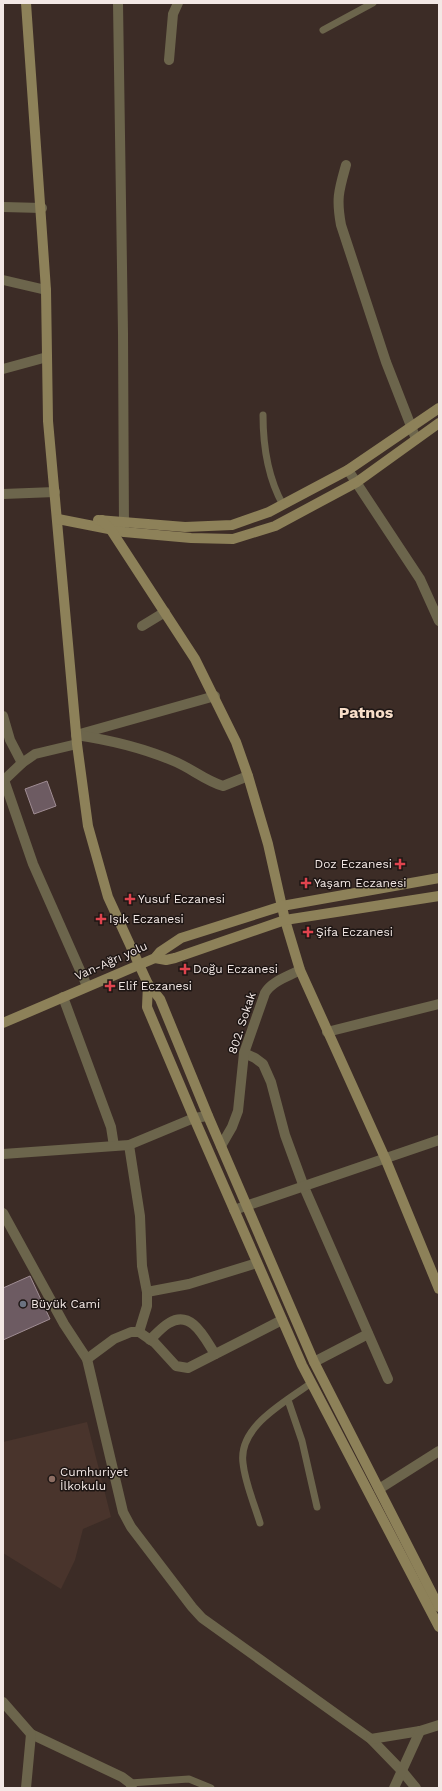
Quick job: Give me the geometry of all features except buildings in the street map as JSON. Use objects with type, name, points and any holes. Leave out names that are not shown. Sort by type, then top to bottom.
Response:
[{"type":"main road","points":[[28,3],[27,16],[42,208],[46,290],[48,421],[58,518],[76,740],[88,826],[108,897],[148,984],[160,999],[246,1206],[314,1362],[439,1607]]},
{"type":"main road","points":[[58,518],[185,527],[232,525],[269,512],[348,470],[439,408]]},
{"type":"main road","points":[[58,518],[124,532],[191,538],[233,539],[275,526],[357,482],[439,423]]},
{"type":"main road","points":[[102,520],[111,530],[195,659],[215,696],[236,742],[248,776],[268,844],[285,920],[300,970],[385,1158],[439,1289]]},
{"type":"main road","name":"Van-Ağrı yolu","points":[[3,1023],[155,958],[160,952],[181,938],[282,906],[439,878]]},
{"type":"main road","points":[[155,958],[166,960],[176,958],[285,920],[439,896]]},
{"type":"main road","points":[[148,984],[147,1007],[282,1320],[311,1383],[439,1627]]},
{"type":"street","points":[[118,3],[123,333],[124,532]]},
{"type":"street","points":[[169,60],[173,14],[178,3]]},
{"type":"street","points":[[346,164],[338,196],[338,208],[341,225],[386,362],[416,440]]},
{"type":"street","points":[[3,207],[42,208]]},
{"type":"street","points":[[3,280],[46,290]]},
{"type":"street","points":[[3,369],[47,357]]},
{"type":"street","points":[[348,470],[420,579],[439,621]]},
{"type":"street","points":[[3,494],[55,492]]},
{"type":"street","points":[[142,626],[165,612]]},
{"type":"street","points":[[87,986],[33,864],[3,781],[22,763],[35,754],[215,696]]},
{"type":"street","points":[[3,716],[10,740],[22,763]]},
{"type":"street","points":[[76,740],[113,741],[152,753],[177,762],[223,786],[248,776]]},
{"type":"street","name":"802. Sokak","points":[[221,1146],[232,1127],[238,1111],[244,1053],[268,988],[300,970]]},
{"type":"street","points":[[63,997],[111,1127],[114,1146]]},
{"type":"street","points":[[327,1032],[439,1004]]},
{"type":"street","points":[[244,1053],[263,1064],[271,1082],[285,1135],[304,1187],[388,1379]]},
{"type":"street","points":[[3,1154],[129,1145],[194,1118],[208,1116]]},
{"type":"street","points":[[234,1210],[439,1140]]},
{"type":"street","points":[[129,1145],[140,1216],[142,1266],[147,1306],[139,1332]]},
{"type":"street","points":[[3,1213],[64,1324],[87,1359],[123,1512],[140,1540],[202,1618],[371,1738],[416,1788]]},
{"type":"street","points":[[146,1292],[189,1284],[257,1263]]},
{"type":"street","points":[[150,1340],[169,1323],[184,1320],[190,1321],[198,1328],[215,1354]]},
{"type":"street","points":[[87,1359],[114,1339],[131,1332],[139,1332],[164,1353],[172,1364],[180,1368],[192,1366],[282,1320]]},
{"type":"street","points":[[314,1362],[368,1334]]},
{"type":"street","points":[[379,1489],[439,1451]]},
{"type":"street","points":[[3,1702],[32,1734],[122,1777],[131,1786]]},
{"type":"street","points":[[371,1738],[420,1731],[439,1725]]},
{"type":"street","points":[[394,1788],[420,1731]]},
{"type":"street","points":[[26,1788],[32,1734]]},
{"type":"lane","points":[[323,30],[373,3]]},
{"type":"lane","points":[[263,415],[263,436],[271,473],[276,492],[283,505]]},
{"type":"lane","points":[[260,1523],[242,1463],[244,1446],[249,1434],[257,1424],[311,1383]]},
{"type":"lane","points":[[288,1400],[302,1441],[317,1507]]},
{"type":"lane","points":[[131,1786],[189,1779],[211,1788]]},
{"type":"shaded area","name":"Cumhuriyet İlkokulu","points":[[87,1422],[111,1517],[83,1529],[75,1560],[61,1589],[3,1553],[3,1442]]},
{"type":"place","name":"Doz Eczanesi","points":[[400,864]]},
{"type":"place","name":"Yaşam Eczanesi","points":[[306,883]]},
{"type":"place","name":"Yusuf Eczanesi","points":[[130,899]]},
{"type":"place","name":"Işık Eczanesi","points":[[101,919]]},
{"type":"place","name":"Şifa Eczanesi","points":[[308,932]]},
{"type":"place","name":"Doğu Eczanesi","points":[[185,969]]},
{"type":"place","name":"Elif Eczanesi","points":[[110,986]]},
{"type":"place","name":"Büyük Cami","points":[[23,1304]]},
{"type":"place","name":"Cumhuriyet İlkokulu","points":[[52,1479]]},
{"type":"district","name":"Patnos","points":[[366,712]]}]
